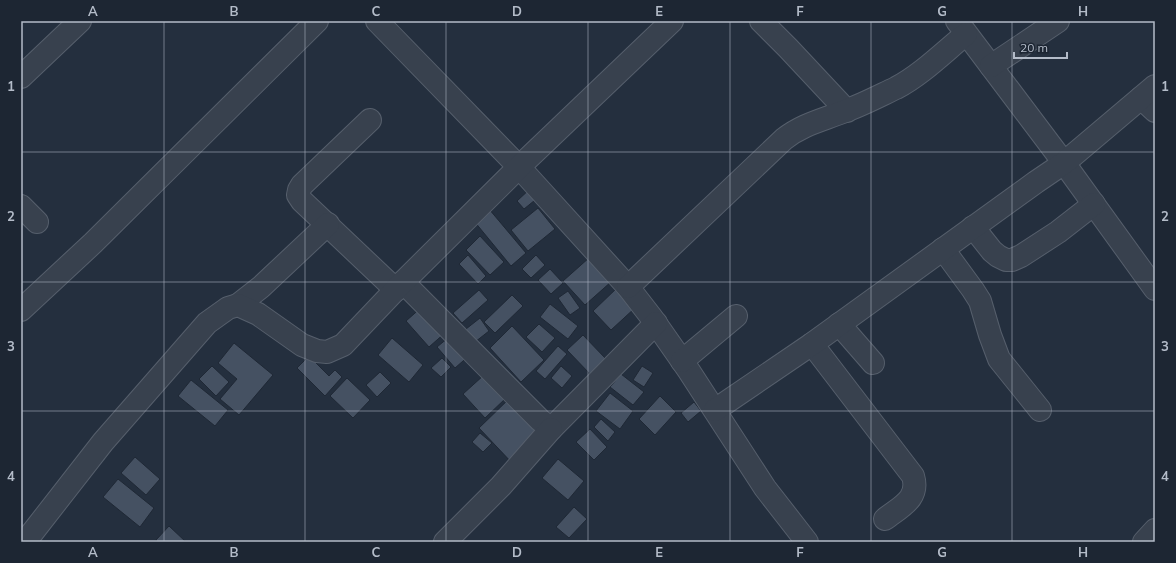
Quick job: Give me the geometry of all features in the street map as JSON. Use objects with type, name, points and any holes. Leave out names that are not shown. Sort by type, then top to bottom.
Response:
[{"type":"street","points":[[21,77],[80,21]]},
{"type":"street","points":[[21,310],[93,243],[317,21]]},
{"type":"street","points":[[377,21],[519,167],[628,287],[656,323],[682,361],[765,488],[807,542]]},
{"type":"street","points":[[761,21],[847,111]]},
{"type":"street","points":[[991,66],[1058,21]]},
{"type":"street","points":[[238,305],[258,314],[302,345],[317,351],[327,352],[343,345],[399,286],[519,167],[668,23]]},
{"type":"street","points":[[628,287],[794,131],[847,111],[897,87],[913,77],[961,27],[1064,163],[1155,288]]},
{"type":"street","points":[[715,410],[812,344],[1064,163],[1150,98]]},
{"type":"street","points":[[370,120],[302,185],[298,195],[302,201],[399,286],[551,429]]},
{"type":"street","points":[[974,227],[992,251],[1006,260],[1012,260],[1021,256],[1058,232],[1094,204]]},
{"type":"street","points":[[21,206],[37,222]]},
{"type":"street","points":[[25,542],[103,442],[207,323],[228,308],[238,305],[267,281],[328,224]]},
{"type":"street","points":[[943,249],[974,290],[980,301],[999,359],[1040,410]]},
{"type":"street","points":[[682,361],[736,316]]},
{"type":"street","points":[[444,542],[500,486],[551,429],[656,323]]},
{"type":"street","points":[[839,324],[873,363]]},
{"type":"street","points":[[812,344],[913,476],[914,487],[912,497],[908,502],[885,519]]},
{"type":"street","points":[[1144,542],[1155,530]]},
{"type":"building","points":[[532,187],[540,196],[524,209],[517,201]]},
{"type":"building","points":[[538,208],[555,229],[528,251],[511,230]]},
{"type":"building","points":[[489,209],[526,253],[511,266],[474,221]]},
{"type":"building","points":[[480,236],[504,262],[490,275],[466,250]]},
{"type":"building","points":[[468,255],[486,276],[478,284],[459,264]]},
{"type":"building","points":[[536,255],[545,265],[531,278],[522,269]]},
{"type":"building","points":[[590,257],[612,281],[585,305],[563,281]]},
{"type":"building","points":[[550,269],[563,283],[551,294],[538,280]]},
{"type":"building","points":[[618,287],[636,307],[611,330],[593,311]]},
{"type":"building","points":[[479,290],[488,300],[462,323],[453,313]]},
{"type":"building","points":[[568,291],[580,308],[570,315],[558,298]]},
{"type":"building","points":[[512,295],[523,306],[495,333],[484,322]]},
{"type":"building","points":[[550,304],[578,326],[568,339],[540,317]]},
{"type":"building","points":[[423,306],[446,332],[429,347],[406,321]]},
{"type":"building","points":[[480,318],[489,331],[475,342],[466,329]]},
{"type":"building","points":[[539,324],[555,338],[542,352],[526,337]]},
{"type":"building","points":[[512,326],[544,360],[521,382],[490,348]]},
{"type":"building","points":[[454,333],[471,354],[455,368],[437,347]]},
{"type":"building","points":[[583,335],[606,359],[590,374],[567,350]]},
{"type":"building","points":[[392,338],[423,365],[409,382],[378,355]]},
{"type":"building","points":[[234,343],[273,375],[239,415],[220,399],[237,379],[218,363]]},
{"type":"building","points":[[558,346],[567,354],[545,379],[536,371]]},
{"type":"building","points":[[309,356],[329,376],[335,370],[342,377],[325,396],[297,368]]},
{"type":"building","points":[[442,358],[451,367],[441,377],[431,368]]},
{"type":"building","points":[[212,366],[229,382],[216,396],[199,379]]},
{"type":"building","points":[[561,366],[572,376],[562,388],[551,378]]},
{"type":"building","points":[[642,366],[653,373],[644,387],[633,380]]},
{"type":"building","points":[[380,372],[391,383],[377,397],[366,385]]},
{"type":"building","points":[[621,374],[644,392],[633,405],[610,387]]},
{"type":"building","points":[[484,375],[506,398],[485,418],[463,394]]},
{"type":"building","points":[[347,378],[370,400],[353,418],[330,396]]},
{"type":"building","points":[[191,380],[228,410],[215,426],[178,396]]},
{"type":"building","points":[[610,393],[633,411],[620,429],[596,411]]},
{"type":"building","points":[[512,396],[546,431],[513,464],[479,428]]},
{"type":"building","points":[[660,396],[676,412],[655,435],[639,419]]},
{"type":"building","points":[[694,402],[701,411],[688,422],[681,413]]},
{"type":"building","points":[[601,419],[615,432],[608,441],[594,427]]},
{"type":"building","points":[[590,429],[607,447],[594,460],[576,442]]},
{"type":"building","points":[[480,433],[492,443],[483,452],[472,442]]},
{"type":"building","points":[[135,457],[160,479],[146,495],[121,473]]},
{"type":"building","points":[[558,459],[584,481],[568,500],[542,478]]},
{"type":"building","points":[[118,479],[154,508],[140,527],[103,497]]},
{"type":"building","points":[[574,507],[587,519],[569,538],[556,527]]},
{"type":"building","points":[[169,526],[186,542],[157,542],[156,540]]}]
